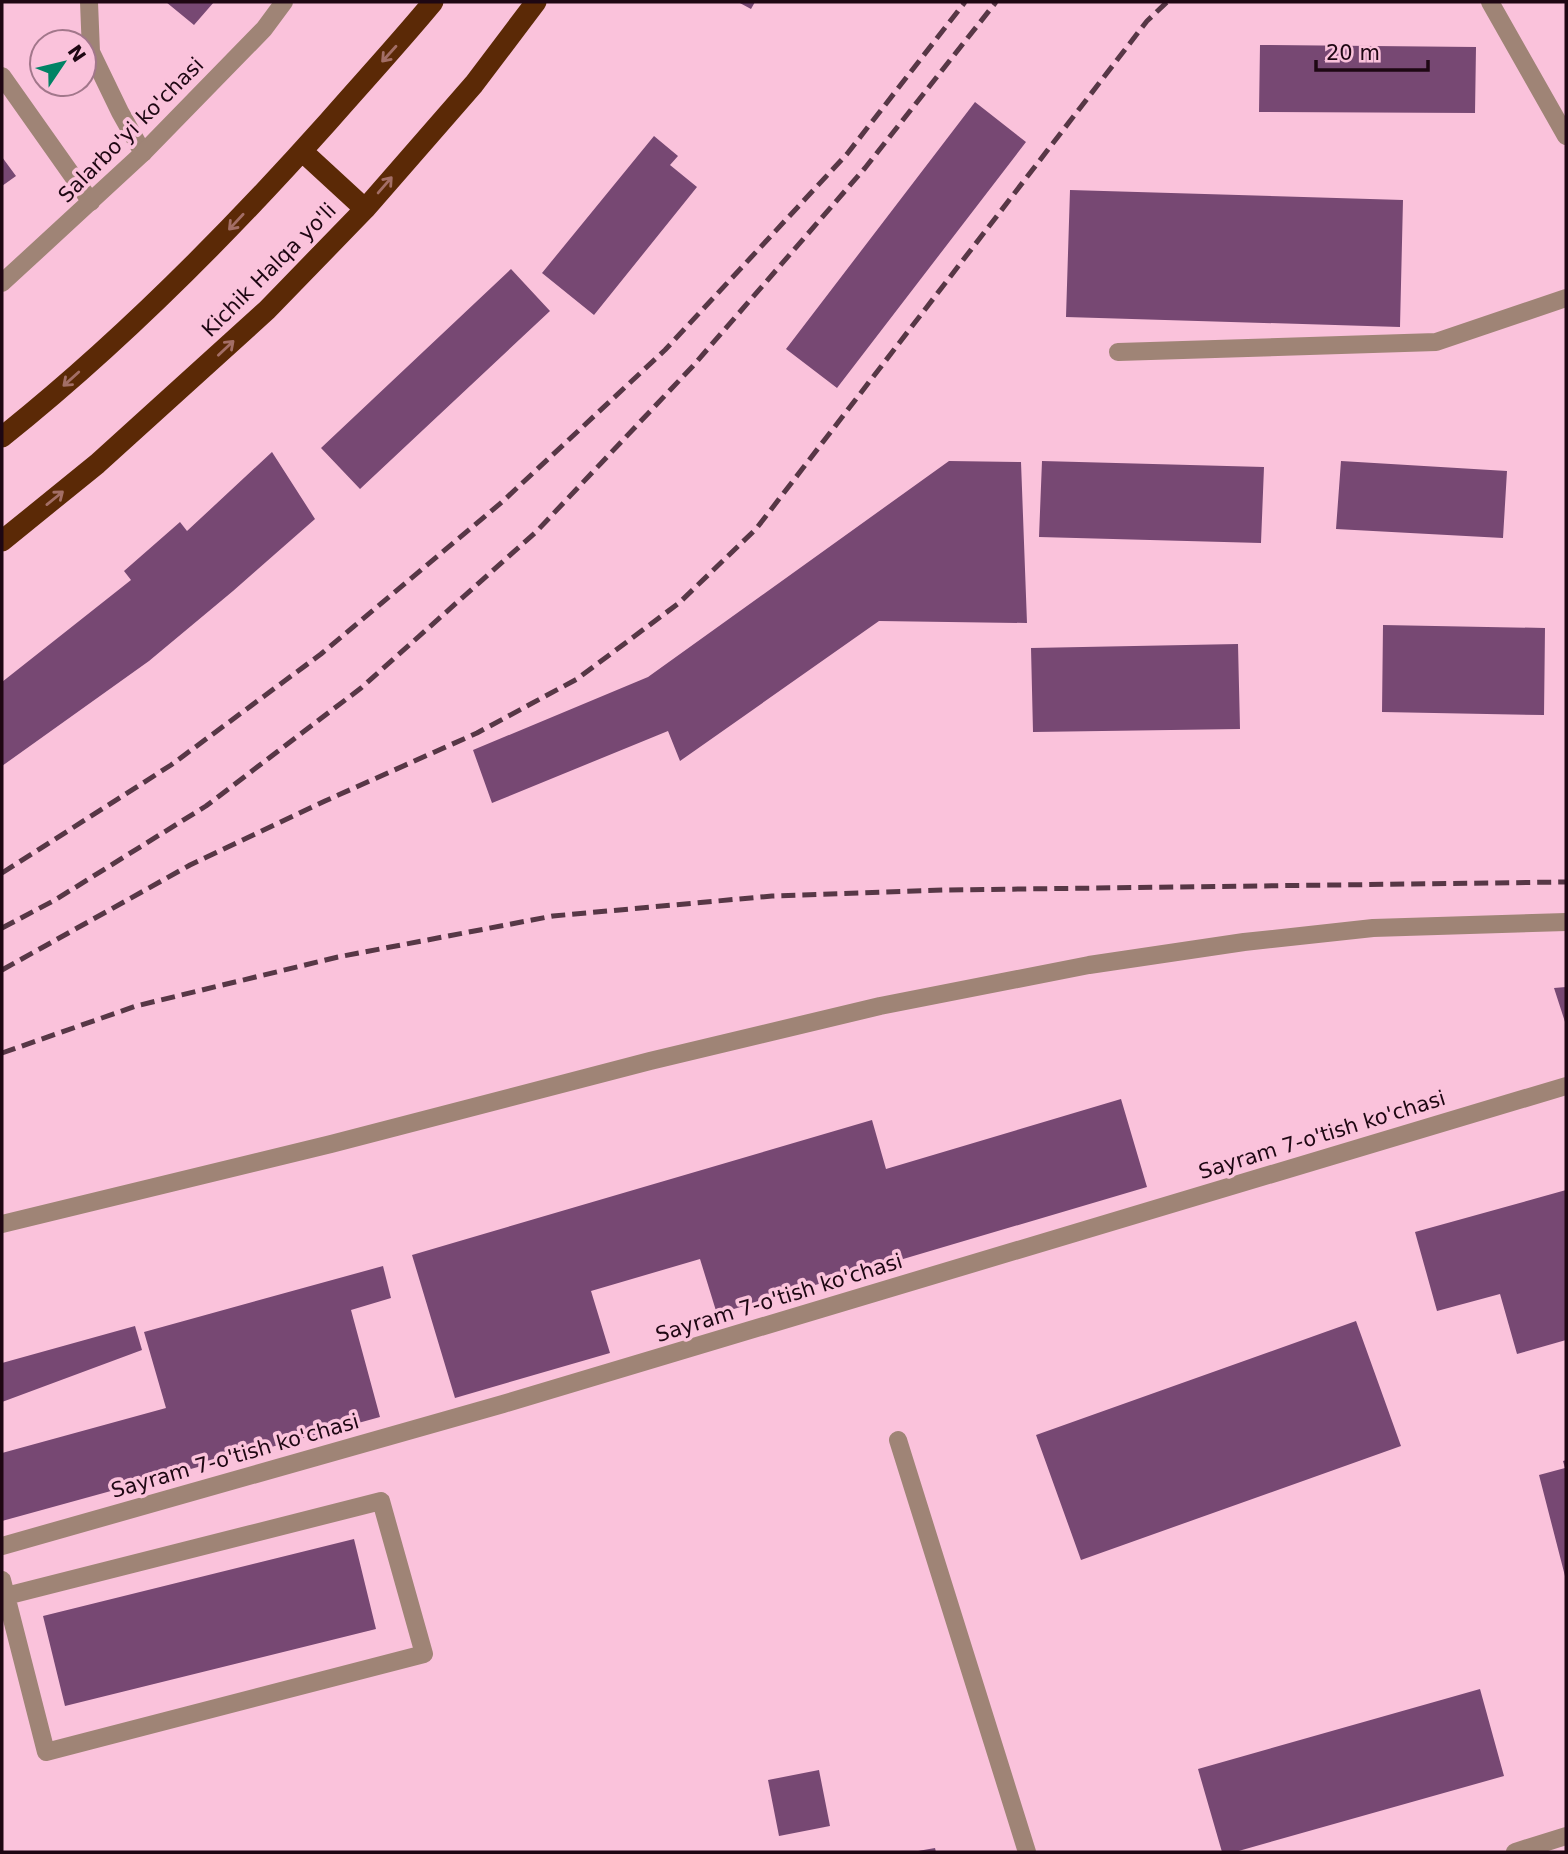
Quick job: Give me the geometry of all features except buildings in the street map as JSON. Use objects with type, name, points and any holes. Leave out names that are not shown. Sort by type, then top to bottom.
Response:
[{"type":"highway","points":[[2,437],[47,401],[206,253],[302,150],[433,2]]},
{"type":"highway","name":"Kichik Halqa yo'li","points":[[2,541],[97,464],[267,310],[365,209],[474,85],[536,2]]},
{"type":"highway","points":[[302,150],[365,209]]},
{"type":"street","points":[[89,2],[91,52],[143,153]]},
{"type":"street","name":"Salarbo'yi ko'chasi","points":[[2,283],[143,153],[264,29],[284,2]]},
{"type":"street","points":[[1490,2],[1566,136]]},
{"type":"street","points":[[2,76],[91,202]]},
{"type":"street","points":[[1118,352],[1436,342],[1566,298]]},
{"type":"street","points":[[2,1224],[880,1006],[1089,965],[1244,942],[1373,928],[1566,922]]},
{"type":"street","name":"Sayram 7-o'tish ko'chasi","points":[[2,1546],[516,1400],[1566,1086]]},
{"type":"street","points":[[898,1440],[1027,1852]]},
{"type":"street","points":[[381,1501],[424,1654],[46,1752],[4,1588],[381,1501]]},
{"type":"street","points":[[1515,1852],[1566,1836]]},
{"type":"railway","points":[[2,873],[171,765],[321,654],[502,502],[665,350],[847,154],[965,2]]},
{"type":"railway","points":[[2,928],[55,900],[206,806],[361,688],[536,532],[692,367],[865,168],[996,2]]},
{"type":"railway","points":[[2,970],[190,865],[477,733],[577,679],[679,603],[756,529],[1147,21],[1167,2]]},
{"type":"railway","points":[[2,1053],[136,1006],[338,957],[553,916],[772,896],[945,890],[1566,882]]}]
